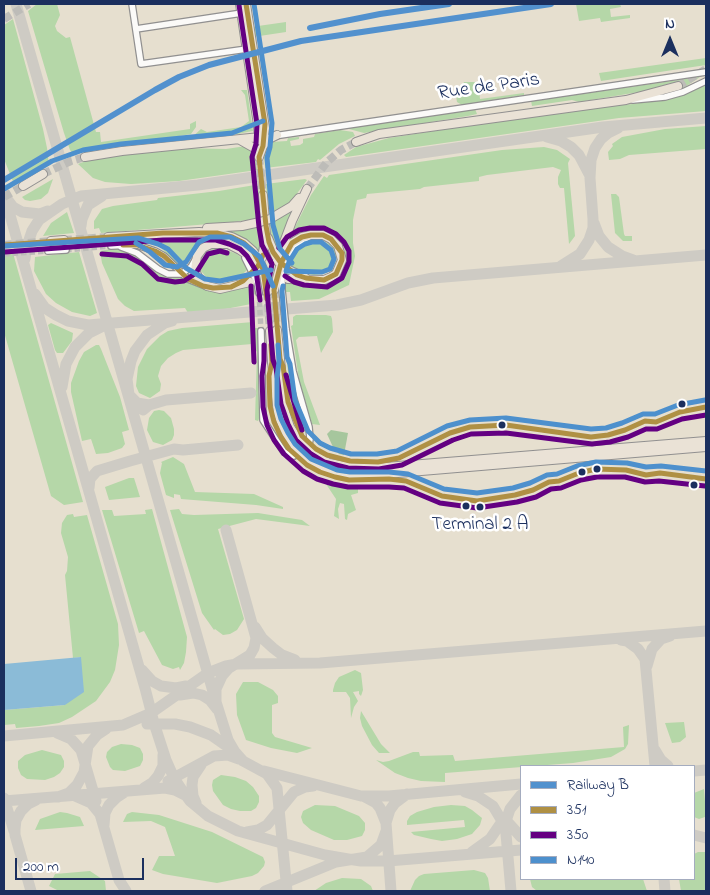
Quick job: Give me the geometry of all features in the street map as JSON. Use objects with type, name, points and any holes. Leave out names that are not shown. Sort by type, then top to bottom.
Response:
[{"type":"main road","points":[[240,4],[262,133],[258,145],[259,157]]},
{"type":"main road","points":[[246,4],[262,133],[263,146],[259,157]]},
{"type":"main road","points":[[356,142],[379,134],[626,100],[678,86]]},
{"type":"main road","points":[[238,140],[238,137],[262,133]]},
{"type":"main road","name":"Rue de Paris","points":[[263,146],[269,139],[277,135]]},
{"type":"main road","points":[[85,157],[122,151],[238,140],[256,149],[259,157]]},
{"type":"main road","points":[[23,186],[44,174]]},
{"type":"main road","points":[[163,233],[175,229],[242,226],[266,222],[292,206],[307,189],[281,247],[266,292]]},
{"type":"main road","points":[[263,195],[269,242],[276,258]]},
{"type":"main road","points":[[262,258],[266,247],[266,222]]},
{"type":"main road","points":[[108,237],[163,233],[217,233],[232,237],[244,243],[259,260],[263,269],[266,292]]},
{"type":"main road","points":[[266,292],[286,251],[302,237],[323,235],[331,239],[342,253],[342,260],[336,274],[324,280],[288,279]]},
{"type":"main road","points":[[51,241],[64,240]]},
{"type":"main road","points":[[249,280],[231,287],[213,288],[207,286],[198,277],[195,270],[197,256],[203,248],[211,244],[228,244],[240,250],[254,262],[266,292]]},
{"type":"main road","points":[[289,270],[297,275],[315,280]]},
{"type":"main road","points":[[706,441],[374,468],[350,467],[329,463],[313,454],[299,441],[290,427],[285,412],[273,331],[275,396],[278,414],[284,430],[292,445],[306,459],[336,474],[374,475],[706,447]]},
{"type":"street","points":[[132,4],[141,64],[247,49]]},
{"type":"street","points":[[136,29],[242,13]]},
{"type":"street","name":"Rue de Paris","points":[[262,133],[277,135],[706,72]]},
{"type":"street","points":[[626,100],[636,101],[665,97],[683,92],[706,81]]},
{"type":"street","points":[[260,331],[263,420],[284,452],[294,456],[309,445],[310,439],[309,427],[292,371],[286,329],[282,276],[285,263],[291,253],[311,235]]},
{"type":"street","points":[[197,256],[191,267],[181,274],[174,275],[162,272],[137,253],[122,247],[111,246],[137,245],[155,251],[164,256],[181,274],[195,283],[213,288]]},
{"type":"street","points":[[48,251],[66,250]]},
{"type":"green space","points":[[37,4],[57,4],[60,15],[55,26],[57,31],[66,38],[70,37],[96,132],[100,132],[101,142],[190,129],[190,124],[196,121],[196,127],[191,134],[145,142],[145,140],[142,140],[142,143],[121,146],[98,147],[96,150],[73,154],[64,133],[28,11]]},
{"type":"green space","points":[[576,4],[620,4],[621,7],[610,9],[611,17],[630,15],[630,18],[601,22],[600,18],[579,21]]},
{"type":"green space","points":[[13,19],[43,129],[49,165],[14,184],[4,159],[4,25]]},
{"type":"green space","points":[[286,22],[286,32],[253,37],[251,27]]},
{"type":"green space","points":[[706,58],[706,65],[601,81],[599,73]]},
{"type":"green space","points":[[700,77],[682,89],[671,83],[651,90],[579,102],[572,100],[532,106],[531,101]]},
{"type":"green space","points":[[464,82],[478,82],[480,99],[524,93],[524,95],[462,105],[457,102],[456,96],[460,93]]},
{"type":"green space","points":[[706,84],[706,111],[619,118],[346,157],[344,155],[356,147],[389,138],[580,108],[633,104],[669,98]]},
{"type":"green space","points":[[241,90],[247,90],[253,131],[216,138],[144,145],[191,138],[201,129],[207,132],[241,127],[249,121],[245,95]]},
{"type":"green space","points":[[475,109],[477,114],[364,133],[349,129],[348,127]]},
{"type":"green space","points":[[706,126],[706,149],[629,155],[620,159],[609,160],[608,152],[613,146],[612,144],[622,137],[665,129]]},
{"type":"green space","points":[[340,130],[353,132],[355,136],[339,144],[320,160],[265,168],[264,154],[266,147],[271,142],[287,141],[288,138],[299,137],[299,139],[290,141],[291,146],[300,145],[303,143],[303,139],[314,137],[315,134]]},
{"type":"green space","points":[[246,146],[255,151],[257,170],[179,181],[131,184],[105,182],[93,178],[78,164],[99,156],[179,148],[226,149]]},
{"type":"green space","points":[[544,147],[557,150],[570,159],[568,163],[575,236],[569,244],[564,188],[560,188],[558,184],[561,170],[553,167],[487,175],[479,177],[479,181],[367,194],[366,198],[357,200],[353,220],[355,256],[349,285],[319,299],[291,301],[290,292],[285,292],[285,280],[339,276],[346,262],[344,246],[330,233],[309,231],[299,236],[295,235],[293,231],[311,195],[324,176],[327,178],[329,175],[502,150]]},
{"type":"green space","points":[[53,179],[48,193],[41,199],[30,201],[22,197]]},
{"type":"green space","points":[[307,180],[290,203],[268,215],[266,184]]},
{"type":"green space","points":[[258,186],[262,218],[101,233],[99,228],[94,229],[94,221],[102,209],[157,200],[158,198]]},
{"type":"green space","points":[[611,194],[616,194],[619,197],[624,234],[625,236],[632,236],[632,241],[623,241],[615,233]]},
{"type":"green space","points":[[298,205],[277,252],[272,241],[270,222]]},
{"type":"green space","points":[[67,212],[74,233],[43,236],[51,223]]},
{"type":"green space","points":[[262,224],[263,237],[258,254],[247,241],[236,234],[223,230]]},
{"type":"green space","points":[[198,236],[197,245],[190,258],[180,267],[160,247],[129,239]]},
{"type":"green space","points":[[316,240],[332,245],[336,251],[336,261],[333,268],[326,273],[314,275],[294,269],[289,265],[300,247]]},
{"type":"green space","points":[[115,248],[139,255],[162,274],[181,277],[202,288],[231,290],[255,283],[257,294],[250,295],[251,304],[190,316],[185,308],[134,311],[118,299],[102,263],[100,251]]},
{"type":"green space","points":[[214,248],[221,248],[237,254],[243,259],[248,269],[240,277],[228,282],[214,282],[208,279],[201,271],[201,259],[205,253]]},
{"type":"green space","points":[[79,252],[97,313],[90,316],[72,312],[56,303],[46,294],[34,271],[35,257]]},
{"type":"green space","points":[[13,253],[83,502],[64,505],[51,496],[4,332],[4,254]]},
{"type":"green space","points":[[296,315],[326,315],[331,316],[332,319],[333,332],[321,353],[317,336],[299,337],[296,340],[304,382],[320,425],[312,424],[299,380],[291,326],[293,325],[293,317]]},
{"type":"green space","points":[[253,322],[253,328],[258,328],[258,421],[255,420],[257,352],[252,344],[183,350],[176,353],[161,366],[158,376],[161,384],[160,391],[150,398],[139,393],[136,386],[138,367],[147,349],[168,331],[182,328]]},
{"type":"green space","points":[[51,323],[73,333],[72,341],[63,353],[57,353],[55,350],[48,325]]},
{"type":"green space","points":[[282,327],[284,327],[290,366],[308,431],[307,435],[298,423],[292,401]]},
{"type":"green space","points":[[99,345],[101,349],[120,397],[129,430],[122,432],[125,444],[122,448],[108,453],[96,454],[91,439],[82,441],[71,392],[71,383],[84,352]]},
{"type":"green space","points":[[154,411],[164,411],[171,418],[174,429],[172,440],[163,445],[153,442],[147,430],[149,418]]},
{"type":"green space","points":[[331,430],[348,433],[344,455],[339,454],[333,447],[327,434]]},
{"type":"green space","points":[[173,457],[184,464],[195,492],[254,494],[283,507],[283,509],[181,499],[180,495],[174,494],[174,498],[166,495],[160,473],[161,462]]},
{"type":"green space","points":[[134,478],[140,497],[109,500],[105,487]]},
{"type":"green space","points":[[322,478],[339,485],[358,488],[358,493],[351,495],[356,510],[348,514],[347,520],[345,519],[344,504],[340,503],[338,509],[339,519],[334,516],[336,499]]},
{"type":"green space","points":[[152,509],[187,637],[184,663],[180,670],[179,667],[173,669],[162,665],[144,631],[139,633],[102,510],[112,510],[114,516],[146,514],[145,510]]},
{"type":"green space","points":[[179,509],[182,514],[194,515],[258,513],[302,520],[310,526],[256,519],[218,529],[244,619],[237,630],[230,634],[223,635],[214,630],[202,613],[170,510]]},
{"type":"green space","points":[[73,514],[74,517],[87,515],[118,624],[119,645],[115,670],[110,682],[96,701],[72,717],[59,723],[39,726],[16,728],[15,724],[4,725],[4,710],[65,705],[81,657],[73,658],[65,575],[68,557],[61,533],[62,523],[67,515]]},
{"type":"green space","points":[[355,670],[361,673],[363,690],[361,696],[359,691],[353,692],[358,701],[351,718],[350,698],[346,692],[333,692],[333,690],[339,677]]},
{"type":"green space","points":[[243,682],[258,682],[273,690],[278,696],[278,703],[272,705],[272,733],[275,737],[312,748],[297,753],[271,748],[246,740],[237,715],[236,694]]},
{"type":"green space","points":[[361,711],[381,744],[390,753],[379,753],[372,745],[362,726]]},
{"type":"green space","points":[[684,722],[686,737],[680,742],[672,743],[665,723]]},
{"type":"green space","points":[[629,725],[628,744],[625,749],[611,757],[573,763],[520,765],[520,767],[445,773],[445,782],[421,781],[408,778],[395,773],[376,760],[389,761],[413,752],[419,752],[420,756],[453,755],[455,761],[624,747],[623,727]]},
{"type":"green space","points":[[121,744],[140,748],[143,760],[140,766],[125,771],[113,770],[110,767],[106,757],[107,752],[112,747]]},
{"type":"green space","points":[[42,750],[61,755],[64,767],[60,773],[45,780],[27,779],[21,775],[18,761],[25,755]]},
{"type":"green space","points":[[221,775],[246,781],[253,787],[259,796],[256,808],[251,811],[240,811],[223,805],[213,791],[212,785],[213,780]]},
{"type":"green space","points":[[704,789],[706,814],[705,817],[699,819],[695,817],[695,793]]},
{"type":"green space","points":[[315,805],[335,806],[359,816],[365,823],[365,830],[362,836],[347,840],[334,840],[311,830],[303,823],[301,817],[303,811]]},
{"type":"green space","points":[[451,805],[465,806],[482,818],[480,825],[472,834],[442,841],[414,835],[411,832],[465,827],[464,820],[407,825],[410,816],[417,812]]},
{"type":"green space","points":[[60,812],[80,817],[84,826],[35,830],[40,819]]},
{"type":"green space","points":[[132,812],[159,815],[212,832],[263,857],[264,866],[258,873],[252,876],[217,883],[163,874],[152,870],[159,856],[175,856],[165,827],[151,821],[123,822],[127,814]]},
{"type":"green space","points":[[706,852],[706,891],[681,891],[679,880],[695,880],[695,854]]},
{"type":"green space","points":[[474,870],[485,873],[488,878],[490,891],[410,891],[415,880],[424,874]]},
{"type":"green space","points":[[90,871],[105,881],[106,891],[67,891],[57,890],[49,886],[55,874]]},
{"type":"green space","points":[[342,878],[361,879],[371,886],[373,891],[314,891],[326,883]]},
{"type":"green space","points":[[530,880],[643,880],[647,891],[537,891],[532,887]]},
{"type":"water","points":[[81,657],[84,692],[65,705],[4,710],[4,664]]},
{"type":"taxiway","points":[[16,4],[216,702]]},
{"type":"taxiway","points":[[25,259],[32,231],[39,220],[62,204],[81,196],[198,185],[603,127],[706,118]]},
{"type":"taxiway","points":[[561,266],[580,254],[589,240],[593,228],[590,178],[591,160],[595,148],[601,139],[618,128]]},
{"type":"taxiway","points":[[547,137],[561,141],[571,147],[579,155],[589,174]]},
{"type":"taxiway","points":[[4,194],[154,723],[174,778],[190,801],[208,816],[238,831],[325,855],[361,861],[388,861],[520,850]]},
{"type":"taxiway","points":[[81,226],[88,205],[102,196]]},
{"type":"taxiway","points":[[7,199],[13,207],[22,212],[40,214],[48,211]]},
{"type":"taxiway","points":[[594,223],[599,236],[608,247],[622,256],[633,260]]},
{"type":"taxiway","points":[[35,294],[45,308],[56,315],[68,321],[88,325],[337,305],[361,300],[408,283],[433,278],[706,255]]},
{"type":"taxiway","points":[[149,405],[137,403],[129,395],[127,379],[131,361],[135,351],[147,335],[165,323],[172,321]]},
{"type":"taxiway","points":[[62,387],[66,364],[75,347],[89,333],[103,326]]},
{"type":"taxiway","points":[[143,410],[149,405],[166,400],[251,393]]},
{"type":"taxiway","points":[[89,488],[90,479],[97,471],[130,461],[174,449],[183,450],[238,445]]},
{"type":"taxiway","points":[[226,530],[256,638],[250,655],[229,668],[222,676],[216,689],[216,702],[228,740],[235,752],[243,761],[267,774],[277,788],[287,891]]},
{"type":"taxiway","points":[[255,627],[262,638],[273,648],[282,655],[295,660]]},
{"type":"taxiway","points":[[4,736],[123,725],[151,713],[208,673],[237,664],[320,663],[706,631]]},
{"type":"taxiway","points":[[647,666],[652,649],[661,639],[670,636]]},
{"type":"taxiway","points":[[621,640],[627,641],[638,649],[645,659],[655,765]]},
{"type":"taxiway","points":[[142,670],[152,681],[161,686],[176,688],[186,686]]},
{"type":"taxiway","points":[[180,695],[193,693],[202,695],[210,700],[217,709]]},
{"type":"taxiway","points":[[147,724],[175,724],[190,727],[211,735],[231,749]]},
{"type":"taxiway","points":[[58,797],[69,793],[77,785],[84,772],[88,746],[97,735],[106,729]]},
{"type":"taxiway","points":[[57,733],[71,739],[81,750],[96,801]]},
{"type":"taxiway","points":[[655,750],[667,765]]},
{"type":"taxiway","points":[[144,788],[158,776],[163,766],[163,755]]},
{"type":"taxiway","points":[[168,781],[214,756],[228,755],[239,759]]},
{"type":"taxiway","points":[[196,803],[193,796],[193,777],[201,765]]},
{"type":"taxiway","points":[[695,771],[706,770]]},
{"type":"taxiway","points":[[264,771],[361,796],[389,796],[520,784]]},
{"type":"taxiway","points":[[247,832],[258,830],[267,825],[294,792],[313,786]]},
{"type":"taxiway","points":[[4,801],[165,788],[185,795]]},
{"type":"taxiway","points":[[104,825],[105,813],[109,805],[125,792]]},
{"type":"taxiway","points":[[465,792],[478,796],[493,806],[505,830]]},
{"type":"taxiway","points":[[386,823],[390,810],[395,803],[407,794]]},
{"type":"taxiway","points":[[75,796],[91,803],[100,814],[119,880],[126,891]]},
{"type":"taxiway","points":[[363,796],[376,803],[386,823],[391,891]]},
{"type":"taxiway","points":[[511,891],[506,821],[510,809],[520,796]]},
{"type":"taxiway","points":[[4,798],[14,831]]},
{"type":"taxiway","points":[[31,891],[15,829],[16,820],[21,811],[28,804],[36,800]]},
{"type":"taxiway","points":[[472,852],[490,839],[505,817]]},
{"type":"taxiway","points":[[504,818],[520,836]]},
{"type":"taxiway","points":[[265,891],[336,862],[367,857],[381,845],[386,831]]},
{"type":"taxiway","points":[[695,835],[706,838]]},
{"type":"taxiway","points":[[664,880],[665,891]]},
{"type":"tunnel","points":[[4,19],[29,4]]},
{"type":"tunnel","points":[[678,86],[706,69]]},
{"type":"tunnel","points":[[307,189],[327,162],[341,150],[356,142]]},
{"type":"tunnel","points":[[43,174],[71,161],[85,157]]},
{"type":"tunnel","points":[[259,157],[263,195]]},
{"type":"tunnel","points":[[4,197],[23,186]]},
{"type":"tunnel","points":[[64,240],[108,237]]},
{"type":"tunnel","points":[[4,245],[51,241]]},
{"type":"tunnel","points":[[66,250],[111,246]]},
{"type":"tunnel","points":[[4,254],[48,251]]},
{"type":"tunnel","points":[[248,277],[260,262]]},
{"type":"tunnel","points":[[250,282],[269,278],[283,278]]},
{"type":"tunnel","points":[[274,290],[277,330]]},
{"type":"tunnel","points":[[267,292],[270,331]]},
{"type":"tunnel","points":[[259,293],[261,331]]},
{"type":"rail line","name":"B","points":[[310,28],[380,14],[449,4]]},
{"type":"rail line","name":"B","points":[[4,180],[155,90],[179,77],[209,65],[301,41],[551,4]]},
{"type":"transit line","name":"351","points":[[246,4],[265,124],[263,146],[259,157],[266,226],[273,252],[281,263]]},
{"type":"transit line","name":"N140","points":[[254,4],[272,123],[267,158],[273,225],[280,249],[292,263]]},
{"type":"transit line","name":"350","points":[[239,5],[257,124],[256,144],[252,157],[259,227],[262,245],[272,264],[267,290],[273,360],[276,368],[281,404],[288,424],[296,440],[311,454],[324,462],[348,468],[379,469],[402,465],[453,440],[471,434],[506,433],[592,444],[610,442],[646,429],[657,429],[682,419],[706,415]]},
{"type":"transit line","name":"N140","points":[[4,189],[52,161],[83,150],[121,144],[232,133],[263,121]]},
{"type":"transit line","name":"350","points":[[279,248],[287,237],[299,230],[324,228],[336,234],[349,251],[349,262],[342,278],[327,287],[304,285],[294,282],[285,276]]},
{"type":"transit line","name":"351","points":[[4,245],[163,233],[217,233],[232,237],[244,243],[253,251],[263,269],[267,299]]},
{"type":"transit line","name":"351","points":[[311,235],[323,235],[331,239],[342,253],[342,260],[336,274],[324,280],[297,275],[281,263],[292,243],[302,237],[311,235]]},
{"type":"transit line","name":"N140","points":[[136,243],[165,265],[177,267],[186,262],[199,242],[210,237],[230,237],[244,244],[260,257],[273,286]]},
{"type":"transit line","name":"N140","points":[[4,246],[138,238],[168,249],[186,268],[205,279],[220,281],[271,270]]},
{"type":"transit line","name":"350","points":[[5,252],[163,240],[216,240],[240,249],[247,256],[256,271],[260,300]]},
{"type":"transit line","name":"N140","points":[[312,242],[321,242],[331,250],[334,259],[330,269],[322,272],[286,271],[297,249],[312,242]]},
{"type":"transit line","name":"351","points":[[123,245],[137,245],[155,251],[164,256],[188,279],[203,286],[213,288],[231,287],[243,281],[258,266],[263,255]]},
{"type":"transit line","name":"350","points":[[102,254],[127,256],[142,264],[158,279],[175,282],[184,281],[196,273],[208,254],[220,251],[227,253]]},
{"type":"transit line","name":"351","points":[[281,263],[274,290],[280,359],[283,366],[288,402],[302,436],[316,449],[327,455],[350,461],[378,462],[399,458],[450,433],[470,427],[506,425],[591,437],[608,435],[645,421],[656,422],[680,412],[706,407]]},
{"type":"transit line","name":"350","points":[[251,286],[254,362]]},
{"type":"transit line","name":"N140","points":[[283,286],[287,357],[290,364],[295,400],[308,431],[320,443],[351,454],[377,454],[397,451],[447,426],[470,420],[506,418],[591,429],[606,428],[643,414],[655,414],[678,405],[705,400]]},
{"type":"transit line","name":"350","points":[[264,345],[263,407],[267,425],[274,440],[284,454],[303,471],[317,479],[348,487],[404,488],[440,503],[477,508],[517,502],[536,497],[551,489],[561,488],[581,480],[597,477],[625,477],[645,482],[659,481],[705,486]]},
{"type":"transit line","name":"351","points":[[271,345],[270,406],[274,422],[281,437],[289,449],[307,465],[335,477],[349,480],[389,479],[406,481],[442,496],[477,501],[515,495],[533,490],[549,482],[559,481],[596,469],[626,470],[646,475],[660,473],[706,479]]},
{"type":"transit line","name":"N140","points":[[278,345],[277,405],[281,419],[295,444],[311,459],[337,470],[408,474],[444,489],[477,493],[513,488],[547,475],[557,474],[577,466],[596,462],[627,463],[646,467],[661,466],[706,471]]},
{"type":"transit line","name":"350","points":[[286,375],[302,430]]},
{"type":"place","name":"Terminal 2 A","points":[[480,507]]}]
